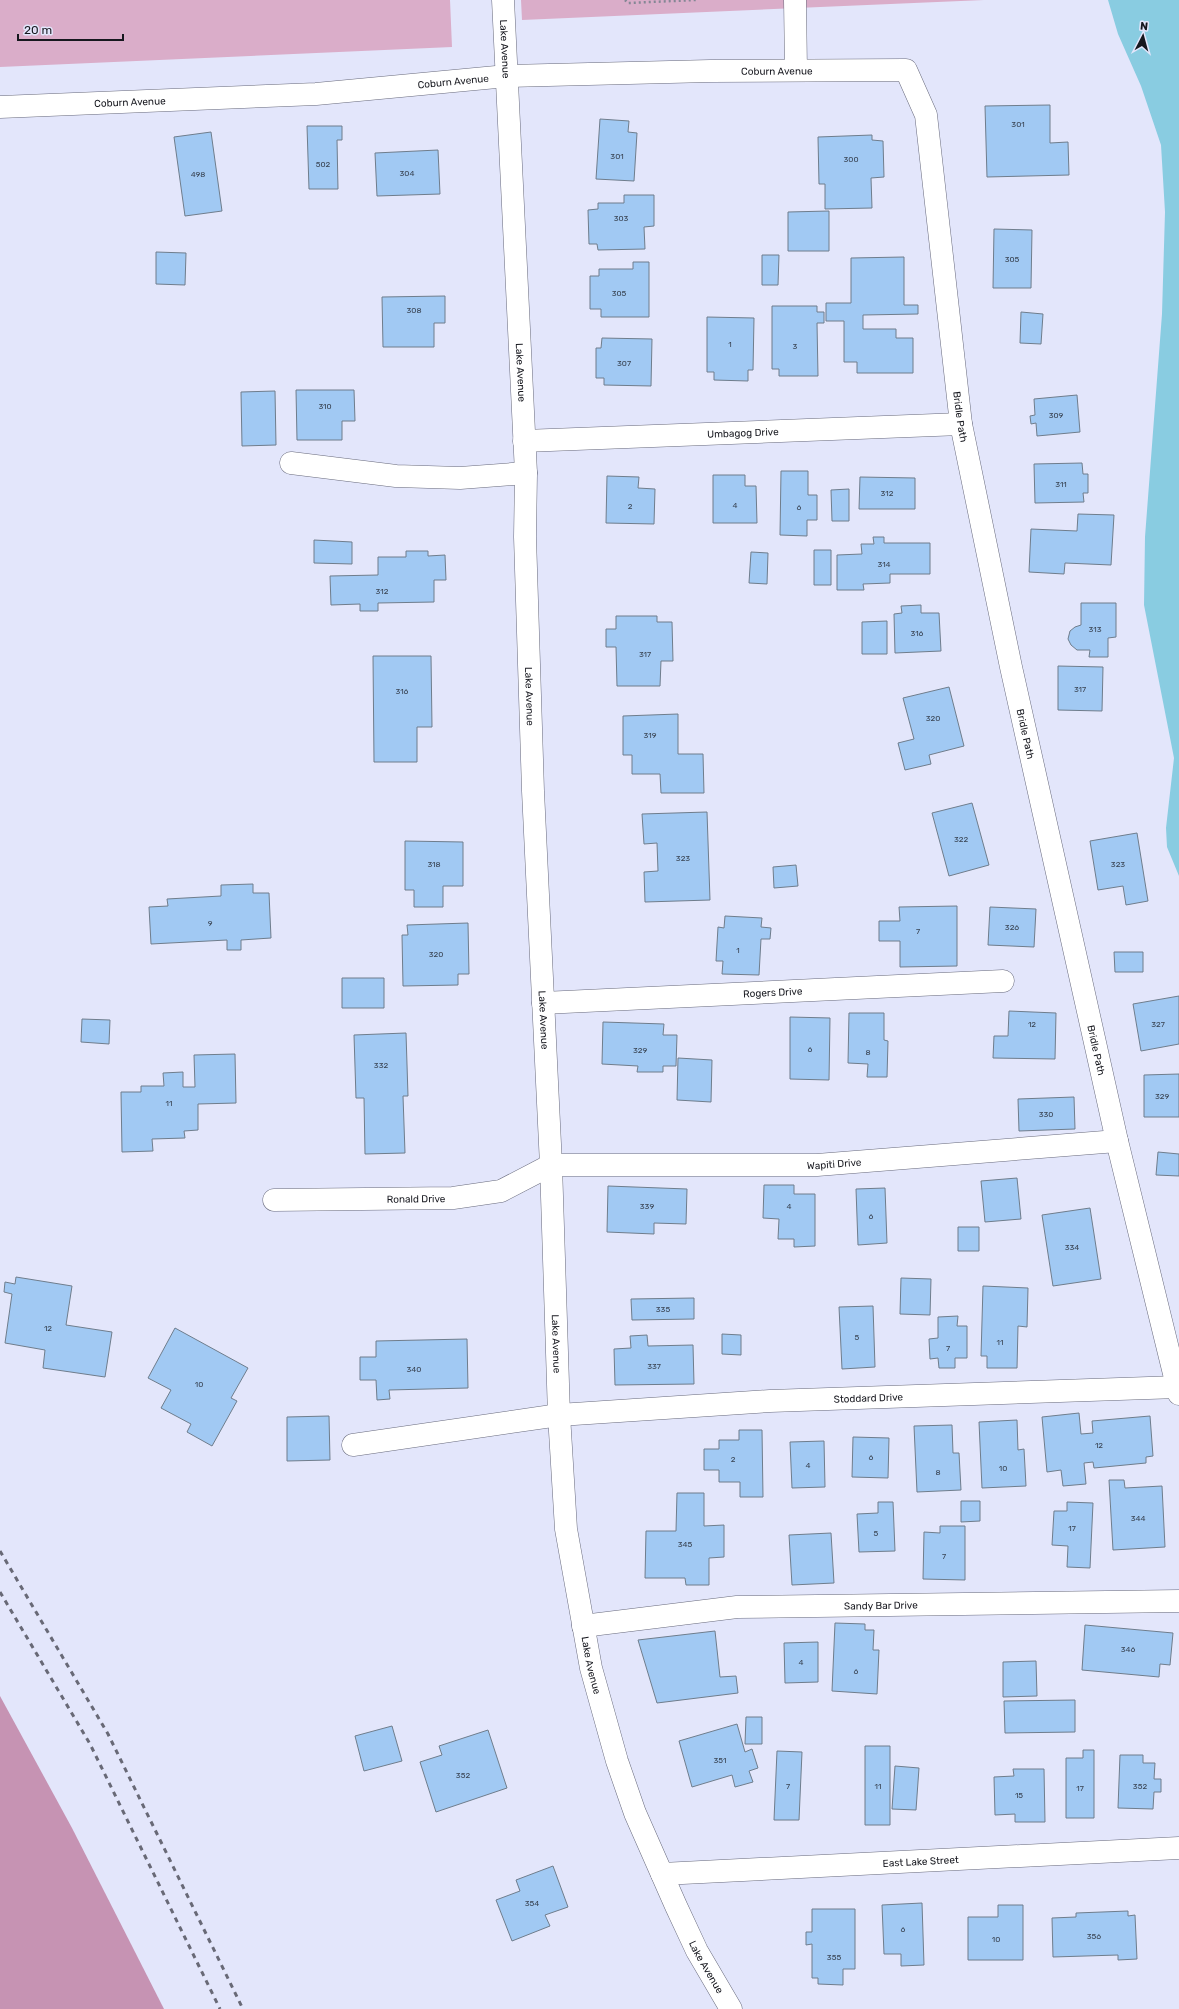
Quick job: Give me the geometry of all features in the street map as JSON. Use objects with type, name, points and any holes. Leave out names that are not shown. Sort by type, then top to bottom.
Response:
[{"type":"street","name":"Lake Avenue","points":[[503,0],[526,473],[525,537],[533,791],[551,1165],[559,1415],[566,1529],[583,1626],[601,1709],[617,1761],[636,1813],[697,1951],[731,2009]]},
{"type":"street","points":[[795,0],[796,70]]},
{"type":"street","name":"Coburn Avenue","points":[[0,107],[316,94],[507,76],[796,70],[906,70]]},
{"type":"street","name":"Bridle Path","points":[[906,70],[926,115],[960,424],[1011,667],[1117,1141],[1178,1390]]},
{"type":"street","name":"Umbagog Drive","points":[[524,441],[960,424]]},
{"type":"street","points":[[291,463],[396,476],[460,478],[526,473]]},
{"type":"street","name":"Rogers Drive","points":[[543,1003],[1003,981]]},
{"type":"street","name":"Wapiti Drive","points":[[551,1165],[818,1165],[1117,1141]]},
{"type":"street","name":"Ronald Drive","points":[[274,1200],[453,1198],[501,1191],[551,1165]]},
{"type":"street","name":"Stoddard Drive","points":[[353,1445],[559,1415],[770,1401],[1178,1390]]},
{"type":"street","name":"Sandy Bar Drive","points":[[583,1626],[738,1608],[1179,1601]]},
{"type":"street","name":"East Lake Street","points":[[662,1874],[1179,1848]]},
{"type":"path","points":[[625,0],[628,3],[696,0]]},
{"type":"shaded area","points":[[0,0],[450,0],[452,47],[0,67]]},
{"type":"shaded area","points":[[521,0],[984,0],[522,20]]},
{"type":"shaded area","points":[[0,1696],[72,1828],[164,2009],[0,2009]]},
{"type":"water","points":[[1108,0],[1179,0],[1179,876],[1167,847],[1166,828],[1174,758],[1144,605],[1145,537],[1162,314],[1165,212],[1161,145],[1141,86],[1118,34]]},
{"type":"building","points":[[1050,105],[1050,143],[1068,142],[1069,175],[987,177],[985,106]]},
{"type":"building","points":[[600,119],[629,121],[628,132],[637,133],[634,181],[596,179]]},
{"type":"building","points":[[307,126],[342,126],[342,140],[337,140],[338,189],[309,189]]},
{"type":"building","points":[[211,132],[222,211],[185,216],[174,137]]},
{"type":"building","points":[[872,135],[872,140],[883,141],[884,177],[871,178],[872,208],[825,209],[825,184],[819,184],[818,137]]},
{"type":"building","points":[[438,150],[440,194],[377,196],[375,153]]},
{"type":"building","points":[[624,195],[654,195],[654,226],[644,227],[645,249],[598,250],[597,244],[589,244],[588,210],[598,209],[598,203],[624,203]]},
{"type":"building","points":[[829,211],[829,251],[788,251],[788,212]]},
{"type":"building","points":[[994,229],[1032,230],[1031,288],[993,288]]},
{"type":"building","points":[[156,252],[186,253],[185,285],[156,284]]},
{"type":"building","points":[[762,255],[779,255],[778,285],[762,285]]},
{"type":"building","points":[[904,257],[904,305],[918,305],[918,314],[863,315],[863,329],[896,329],[896,338],[913,338],[913,373],[857,373],[857,362],[844,362],[844,321],[826,321],[826,303],[851,303],[851,258]]},
{"type":"building","points":[[633,262],[649,262],[649,317],[601,317],[601,309],[590,309],[590,276],[599,276],[599,269],[633,269]]},
{"type":"building","points":[[445,296],[445,323],[434,323],[434,347],[383,347],[382,297]]},
{"type":"building","points":[[772,306],[817,306],[817,312],[824,312],[824,323],[817,323],[818,376],[779,376],[779,369],[772,369]]},
{"type":"building","points":[[1021,312],[1043,314],[1041,344],[1020,343]]},
{"type":"building","points":[[707,317],[754,318],[753,370],[748,370],[748,381],[714,380],[714,372],[707,372]]},
{"type":"building","points":[[602,338],[652,339],[651,386],[604,385],[604,378],[596,378],[596,348],[601,348]]},
{"type":"building","points":[[296,390],[354,390],[355,421],[342,421],[342,440],[297,440]]},
{"type":"building","points":[[275,391],[276,445],[242,446],[241,392]]},
{"type":"building","points":[[1077,395],[1080,432],[1037,436],[1036,423],[1031,424],[1030,416],[1035,415],[1034,399]]},
{"type":"building","points":[[1082,463],[1083,474],[1088,474],[1088,493],[1083,493],[1084,502],[1035,503],[1034,464]]},
{"type":"building","points":[[781,471],[808,471],[808,495],[817,495],[817,520],[807,520],[807,536],[780,535]]},
{"type":"building","points":[[713,475],[745,475],[745,486],[756,486],[757,523],[713,523]]},
{"type":"building","points":[[607,476],[639,477],[638,488],[655,489],[654,524],[606,523]]},
{"type":"building","points":[[860,477],[915,478],[915,509],[859,509]]},
{"type":"building","points":[[849,489],[849,521],[832,521],[831,490]]},
{"type":"building","points":[[1078,514],[1114,515],[1111,565],[1065,563],[1064,574],[1029,572],[1031,529],[1077,531]]},
{"type":"building","points":[[873,537],[884,537],[884,543],[930,543],[930,574],[890,574],[890,583],[863,584],[864,590],[837,590],[837,555],[862,554],[861,544],[874,544]]},
{"type":"building","points":[[314,540],[352,542],[352,564],[314,563]]},
{"type":"building","points":[[814,550],[831,550],[831,585],[814,585]]},
{"type":"building","points":[[406,551],[428,551],[428,556],[445,555],[446,580],[434,580],[434,602],[378,603],[378,611],[360,611],[360,604],[331,605],[330,576],[378,575],[378,557],[406,557]]},
{"type":"building","points":[[751,552],[768,553],[767,584],[749,583]]},
{"type":"building","points":[[1081,603],[1116,603],[1116,637],[1108,638],[1108,657],[1089,657],[1090,650],[1077,650],[1071,645],[1068,639],[1070,631],[1081,625]]},
{"type":"building","points":[[921,605],[921,613],[939,613],[941,651],[895,653],[894,614],[902,613],[901,606]]},
{"type":"building","points":[[616,616],[657,616],[657,622],[672,622],[673,661],[661,661],[660,686],[617,686],[616,647],[606,647],[606,629],[616,629]]},
{"type":"building","points":[[887,621],[887,654],[862,654],[862,622]]},
{"type":"building","points":[[373,656],[431,656],[432,727],[417,727],[417,762],[374,762]]},
{"type":"building","points":[[1058,666],[1103,667],[1102,711],[1058,710]]},
{"type":"building","points":[[949,687],[964,746],[929,755],[931,764],[905,770],[898,743],[914,739],[903,698]]},
{"type":"building","points":[[678,714],[678,754],[703,754],[704,793],[661,793],[660,774],[632,774],[632,755],[623,755],[623,716]]},
{"type":"building","points":[[972,803],[989,865],[949,876],[932,813]]},
{"type":"building","points":[[707,812],[710,900],[645,902],[644,872],[658,871],[657,843],[644,844],[642,814]]},
{"type":"building","points":[[1137,833],[1148,901],[1126,905],[1123,886],[1098,890],[1090,841]]},
{"type":"building","points":[[405,841],[463,842],[463,886],[443,886],[443,907],[414,907],[414,890],[405,890]]},
{"type":"building","points":[[796,865],[798,886],[774,888],[773,867]]},
{"type":"building","points":[[253,884],[253,893],[269,893],[271,938],[241,940],[241,950],[227,950],[227,940],[151,944],[149,907],[168,906],[167,899],[221,896],[221,885]]},
{"type":"building","points":[[957,906],[957,966],[900,967],[900,941],[879,941],[879,921],[900,921],[899,907]]},
{"type":"building","points":[[990,907],[1036,909],[1034,947],[988,945]]},
{"type":"building","points":[[725,916],[762,918],[761,927],[771,928],[770,939],[761,939],[759,975],[722,974],[723,961],[716,961],[718,927],[724,928]]},
{"type":"building","points":[[468,923],[469,974],[458,974],[458,985],[403,986],[402,935],[408,935],[407,925]]},
{"type":"building","points":[[1114,952],[1143,952],[1143,972],[1115,972]]},
{"type":"building","points":[[342,978],[384,978],[384,1008],[342,1008]]},
{"type":"building","points":[[1179,996],[1179,1044],[1141,1051],[1133,1004]]},
{"type":"building","points":[[1009,1011],[1056,1013],[1055,1059],[993,1058],[994,1036],[1008,1036]]},
{"type":"building","points":[[849,1013],[884,1013],[884,1040],[888,1041],[887,1077],[867,1077],[868,1064],[848,1063]]},
{"type":"building","points":[[790,1017],[830,1018],[829,1080],[790,1079]]},
{"type":"building","points":[[82,1019],[110,1020],[109,1044],[81,1042]]},
{"type":"building","points":[[603,1022],[664,1024],[663,1035],[677,1035],[676,1066],[663,1066],[663,1072],[637,1072],[638,1066],[602,1064]]},
{"type":"building","points":[[406,1033],[408,1096],[403,1096],[405,1153],[365,1154],[364,1098],[356,1098],[354,1035]]},
{"type":"building","points":[[235,1054],[236,1103],[198,1104],[198,1130],[184,1131],[185,1138],[152,1139],[153,1151],[122,1152],[121,1092],[141,1092],[141,1086],[164,1086],[163,1073],[183,1072],[183,1087],[195,1087],[194,1055]]},
{"type":"building","points":[[678,1058],[712,1060],[711,1102],[677,1100]]},
{"type":"building","points":[[1179,1074],[1179,1117],[1144,1117],[1144,1075]]},
{"type":"building","points":[[1074,1097],[1075,1129],[1019,1131],[1018,1099]]},
{"type":"building","points":[[1158,1152],[1179,1154],[1179,1176],[1156,1175]]},
{"type":"building","points":[[1017,1178],[1021,1219],[985,1222],[981,1181]]},
{"type":"building","points":[[764,1185],[794,1185],[794,1194],[815,1194],[815,1246],[794,1247],[794,1239],[778,1239],[779,1219],[763,1218]]},
{"type":"building","points":[[608,1186],[687,1189],[686,1224],[654,1223],[654,1234],[607,1232]]},
{"type":"building","points":[[885,1188],[887,1243],[858,1245],[856,1189]]},
{"type":"building","points":[[1090,1208],[1101,1279],[1053,1286],[1042,1215]]},
{"type":"building","points":[[958,1227],[979,1227],[979,1251],[958,1251]]},
{"type":"building","points":[[16,1277],[72,1286],[66,1325],[112,1332],[105,1377],[43,1368],[45,1350],[5,1343],[12,1294],[4,1292],[5,1282],[15,1284]]},
{"type":"building","points":[[901,1278],[931,1279],[930,1315],[900,1314]]},
{"type":"building","points":[[983,1286],[1028,1288],[1027,1327],[1018,1326],[1017,1368],[987,1368],[987,1356],[981,1356]]},
{"type":"building","points":[[694,1298],[694,1319],[632,1320],[631,1299]]},
{"type":"building","points":[[873,1306],[875,1367],[842,1369],[839,1307]]},
{"type":"building","points":[[958,1316],[957,1326],[967,1326],[967,1358],[955,1358],[955,1368],[939,1368],[938,1358],[930,1359],[929,1339],[938,1338],[938,1317]]},
{"type":"building","points":[[175,1328],[248,1368],[231,1398],[237,1401],[212,1446],[187,1432],[191,1424],[161,1408],[171,1390],[148,1378]]},
{"type":"building","points":[[722,1334],[741,1335],[741,1355],[722,1354]]},
{"type":"building","points":[[647,1335],[648,1346],[693,1345],[694,1384],[615,1385],[614,1349],[631,1348],[630,1336]]},
{"type":"building","points":[[467,1339],[468,1388],[389,1390],[390,1399],[377,1400],[376,1380],[360,1380],[360,1357],[376,1357],[376,1341]]},
{"type":"building","points":[[1079,1413],[1081,1434],[1093,1433],[1092,1421],[1150,1416],[1153,1456],[1146,1457],[1146,1463],[1094,1468],[1093,1462],[1084,1463],[1086,1484],[1063,1486],[1061,1470],[1047,1472],[1042,1417]]},
{"type":"building","points":[[329,1416],[330,1460],[287,1461],[287,1417]]},
{"type":"building","points":[[1017,1420],[1018,1450],[1024,1449],[1026,1486],[982,1488],[979,1422]]},
{"type":"building","points":[[952,1425],[953,1453],[959,1453],[961,1490],[917,1492],[914,1426]]},
{"type":"building","points":[[739,1430],[762,1430],[763,1497],[740,1497],[740,1482],[719,1482],[719,1470],[704,1470],[704,1449],[719,1449],[719,1440],[739,1440]]},
{"type":"building","points":[[853,1437],[889,1438],[888,1478],[852,1477]]},
{"type":"building","points":[[824,1441],[825,1487],[792,1488],[790,1442]]},
{"type":"building","points":[[1109,1480],[1124,1480],[1125,1488],[1162,1486],[1165,1547],[1113,1550]]},
{"type":"building","points":[[677,1493],[704,1493],[704,1526],[724,1525],[724,1557],[709,1558],[709,1585],[686,1585],[685,1578],[645,1578],[646,1531],[676,1531]]},
{"type":"building","points":[[961,1501],[980,1501],[980,1521],[961,1522]]},
{"type":"building","points":[[878,1502],[893,1502],[895,1551],[859,1552],[857,1514],[878,1513]]},
{"type":"building","points":[[1067,1502],[1093,1503],[1090,1568],[1067,1567],[1068,1546],[1052,1545],[1054,1511],[1067,1511]]},
{"type":"building","points":[[940,1526],[965,1526],[965,1580],[923,1579],[924,1532],[940,1533]]},
{"type":"building","points":[[831,1533],[834,1583],[792,1585],[789,1535]]},
{"type":"building","points":[[835,1623],[865,1624],[865,1630],[874,1630],[873,1650],[879,1650],[877,1694],[832,1691]]},
{"type":"building","points":[[1085,1625],[1173,1633],[1170,1665],[1160,1664],[1159,1677],[1082,1670]]},
{"type":"building","points":[[715,1631],[720,1677],[736,1676],[738,1693],[657,1703],[638,1640]]},
{"type":"building","points":[[818,1642],[818,1682],[785,1683],[784,1643]]},
{"type":"building","points":[[1036,1661],[1037,1696],[1003,1697],[1003,1662]]},
{"type":"building","points":[[1075,1700],[1075,1732],[1005,1733],[1004,1701]]},
{"type":"building","points":[[746,1717],[762,1717],[762,1744],[745,1744]]},
{"type":"building","points":[[737,1724],[745,1752],[752,1749],[758,1768],[749,1771],[753,1782],[735,1787],[732,1775],[692,1787],[679,1741]]},
{"type":"building","points":[[392,1726],[402,1761],[364,1771],[355,1736]]},
{"type":"building","points":[[488,1730],[507,1788],[436,1812],[420,1762],[442,1755],[439,1746]]},
{"type":"building","points":[[865,1746],[890,1746],[890,1825],[865,1825]]},
{"type":"building","points":[[1083,1750],[1094,1750],[1094,1818],[1066,1818],[1066,1758],[1083,1758]]},
{"type":"building","points":[[777,1751],[802,1752],[799,1820],[774,1820]]},
{"type":"building","points":[[1120,1755],[1143,1755],[1143,1763],[1155,1763],[1154,1779],[1161,1779],[1161,1792],[1154,1792],[1153,1809],[1118,1808]]},
{"type":"building","points":[[895,1766],[919,1768],[916,1810],[892,1809]]},
{"type":"building","points":[[1013,1769],[1044,1769],[1045,1822],[1015,1822],[1015,1814],[995,1815],[994,1777],[1014,1776]]},
{"type":"building","points":[[553,1866],[568,1907],[545,1915],[550,1926],[512,1941],[496,1900],[520,1891],[516,1880]]},
{"type":"building","points":[[922,1903],[924,1965],[901,1966],[901,1954],[884,1954],[882,1905]]},
{"type":"building","points":[[998,1905],[1023,1905],[1023,1960],[968,1960],[968,1917],[998,1917]]},
{"type":"building","points":[[812,1909],[855,1909],[855,1969],[843,1969],[843,1985],[818,1984],[818,1978],[812,1978],[812,1944],[806,1945],[806,1932],[812,1932]]},
{"type":"building","points":[[1128,1911],[1128,1916],[1135,1915],[1137,1959],[1118,1960],[1118,1955],[1053,1957],[1052,1918],[1076,1917],[1076,1913]]},
{"type":"railway","points":[[0,1551],[108,1734],[243,2009]]},
{"type":"railway","points":[[0,1592],[90,1744],[220,2009]]}]
